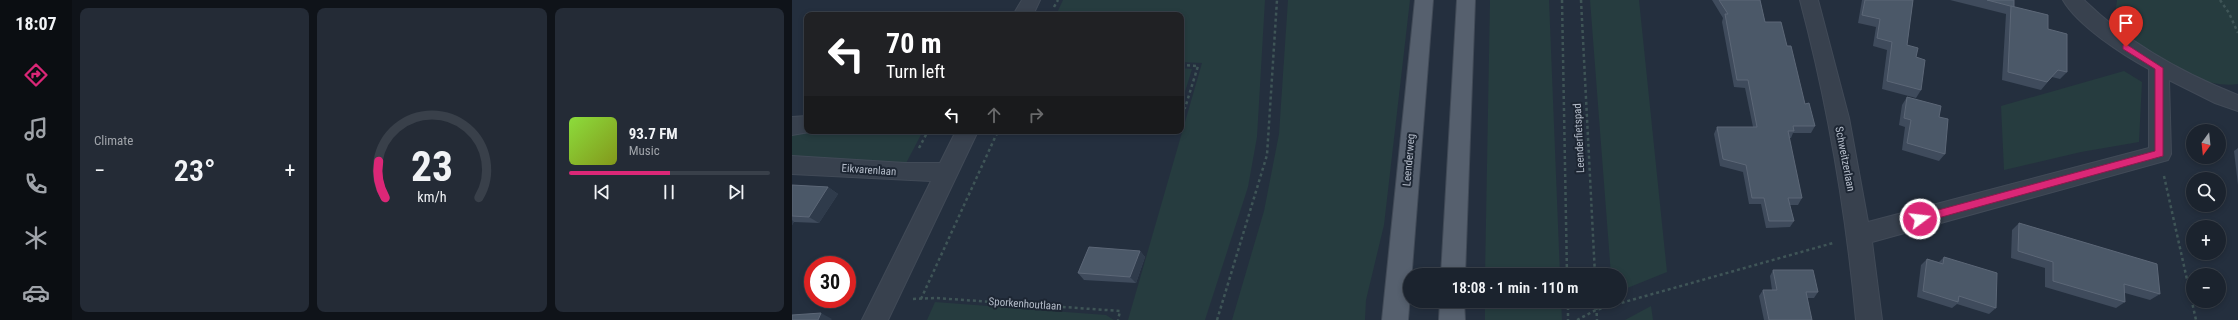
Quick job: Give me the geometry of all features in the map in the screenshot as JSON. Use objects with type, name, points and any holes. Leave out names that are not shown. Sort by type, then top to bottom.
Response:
[{"type":"main road","name":"Leenderweg","points":[[1395,320],[1424,0]]},
{"type":"main road","points":[[1453,268],[1466,0]]},
{"type":"main road","points":[[1452,308],[1452,320]]},
{"type":"street","points":[[1024,12],[1030,0]]},
{"type":"street","name":"Schweitzerlaan","points":[[1809,0],[1824,53],[1860,235],[1869,320]]},
{"type":"street","points":[[2072,0],[2097,25],[2159,68],[2237,102]]},
{"type":"street","points":[[1860,235],[2160,154],[2159,68]]},
{"type":"street","points":[[792,126],[804,125]]},
{"type":"street","points":[[880,310],[966,134]]},
{"type":"street","name":"Eikvarenlaan","points":[[792,165],[905,172],[947,172]]},
{"type":"path","points":[[1217,320],[1267,155],[1277,0]]},
{"type":"path","points":[[1562,0],[1567,268]]},
{"type":"path","name":"Leenderfietspad","points":[[1581,0],[1595,268]]},
{"type":"path","points":[[2220,0],[2229,12],[2238,33]]},
{"type":"path","points":[[1184,65],[1198,66],[1184,108]]},
{"type":"path","points":[[921,299],[997,134]]},
{"type":"path","points":[[2160,154],[2196,320]]},
{"type":"path","points":[[1576,320],[1596,310],[1860,235]]},
{"type":"path","name":"Sporkenhoutlaan","points":[[880,310],[921,299],[936,298],[1120,311],[1118,320]]},
{"type":"path","points":[[1568,308],[1568,320]]},
{"type":"path","points":[[1596,310],[1597,320]]},
{"type":"green space","points":[[1063,0],[1265,0],[1257,137],[1248,187],[1205,320],[1128,320],[1182,134],[1184,134],[1184,126],[1202,63],[1184,62],[1184,12],[1057,12]]},
{"type":"green space","points":[[1288,0],[1410,0],[1384,225],[1366,300],[1365,320],[1232,320],[1264,211],[1279,134]]},
{"type":"green space","points":[[1490,0],[1549,0],[1560,268],[1485,268]]},
{"type":"green space","points":[[1590,0],[1639,0],[1667,272],[1627,288],[1627,268],[1610,268]]},
{"type":"green space","points":[[2117,0],[2238,0],[2238,84],[2222,84],[2205,81],[2188,75],[2156,56],[2114,23]]},
{"type":"green space","points":[[1184,68],[1192,69],[1184,95]]},
{"type":"green space","points":[[2124,71],[2142,82],[2139,142],[2081,152],[2004,170],[2001,106]]},
{"type":"green space","points":[[792,130],[804,131],[804,134],[921,134],[904,167],[792,161]]},
{"type":"green space","points":[[935,302],[1106,315],[1114,320],[927,320]]},
{"type":"green space","points":[[1651,306],[1653,320],[1625,320]]},
{"type":"green space","points":[[1485,308],[1561,308],[1562,320],[1485,320]]},
{"type":"building","points":[[1719,0],[1760,0],[1765,22],[1781,22],[1787,46],[1791,46],[1805,104],[1809,103],[1815,126],[1793,126],[1794,131],[1788,131],[1802,198],[1788,198],[1794,221],[1769,221],[1764,198],[1752,198],[1746,165],[1723,159],[1717,127],[1757,127],[1748,80],[1737,80],[1725,14],[1728,14]]},
{"type":"building","points":[[1865,0],[1913,0],[1907,45],[1918,48],[1916,57],[1925,60],[1921,90],[1887,81],[1892,42],[1877,38],[1880,19],[1862,15]]},
{"type":"building","points":[[1987,0],[2014,0],[2014,7]]},
{"type":"building","points":[[2011,6],[2048,15],[2048,29],[2067,34],[2067,72],[2058,70],[2047,82],[2008,72]]},
{"type":"building","points":[[1907,97],[1941,106],[1939,117],[1948,119],[1945,154],[1907,143],[1911,120],[1904,118]]},
{"type":"building","points":[[792,185],[828,187],[809,217],[792,216]]},
{"type":"building","points":[[2019,223],[2157,264],[2160,294],[2124,284],[2125,302],[2053,281],[2053,262],[2018,251]]},
{"type":"building","points":[[1089,247],[1140,251],[1130,277],[1078,273]]},
{"type":"building","points":[[1944,257],[1997,273],[1996,308],[1959,296],[1958,302],[1923,291],[1927,259],[1943,264]]},
{"type":"building","points":[[1773,270],[1813,270],[1818,292],[1806,292],[1812,320],[1769,320],[1763,290],[1777,290]]},
{"type":"building","points":[[821,313],[818,320],[792,320],[792,315]]},
{"type":"route","points":[[1920,219],[2160,154],[2159,68],[2126,47]]}]
